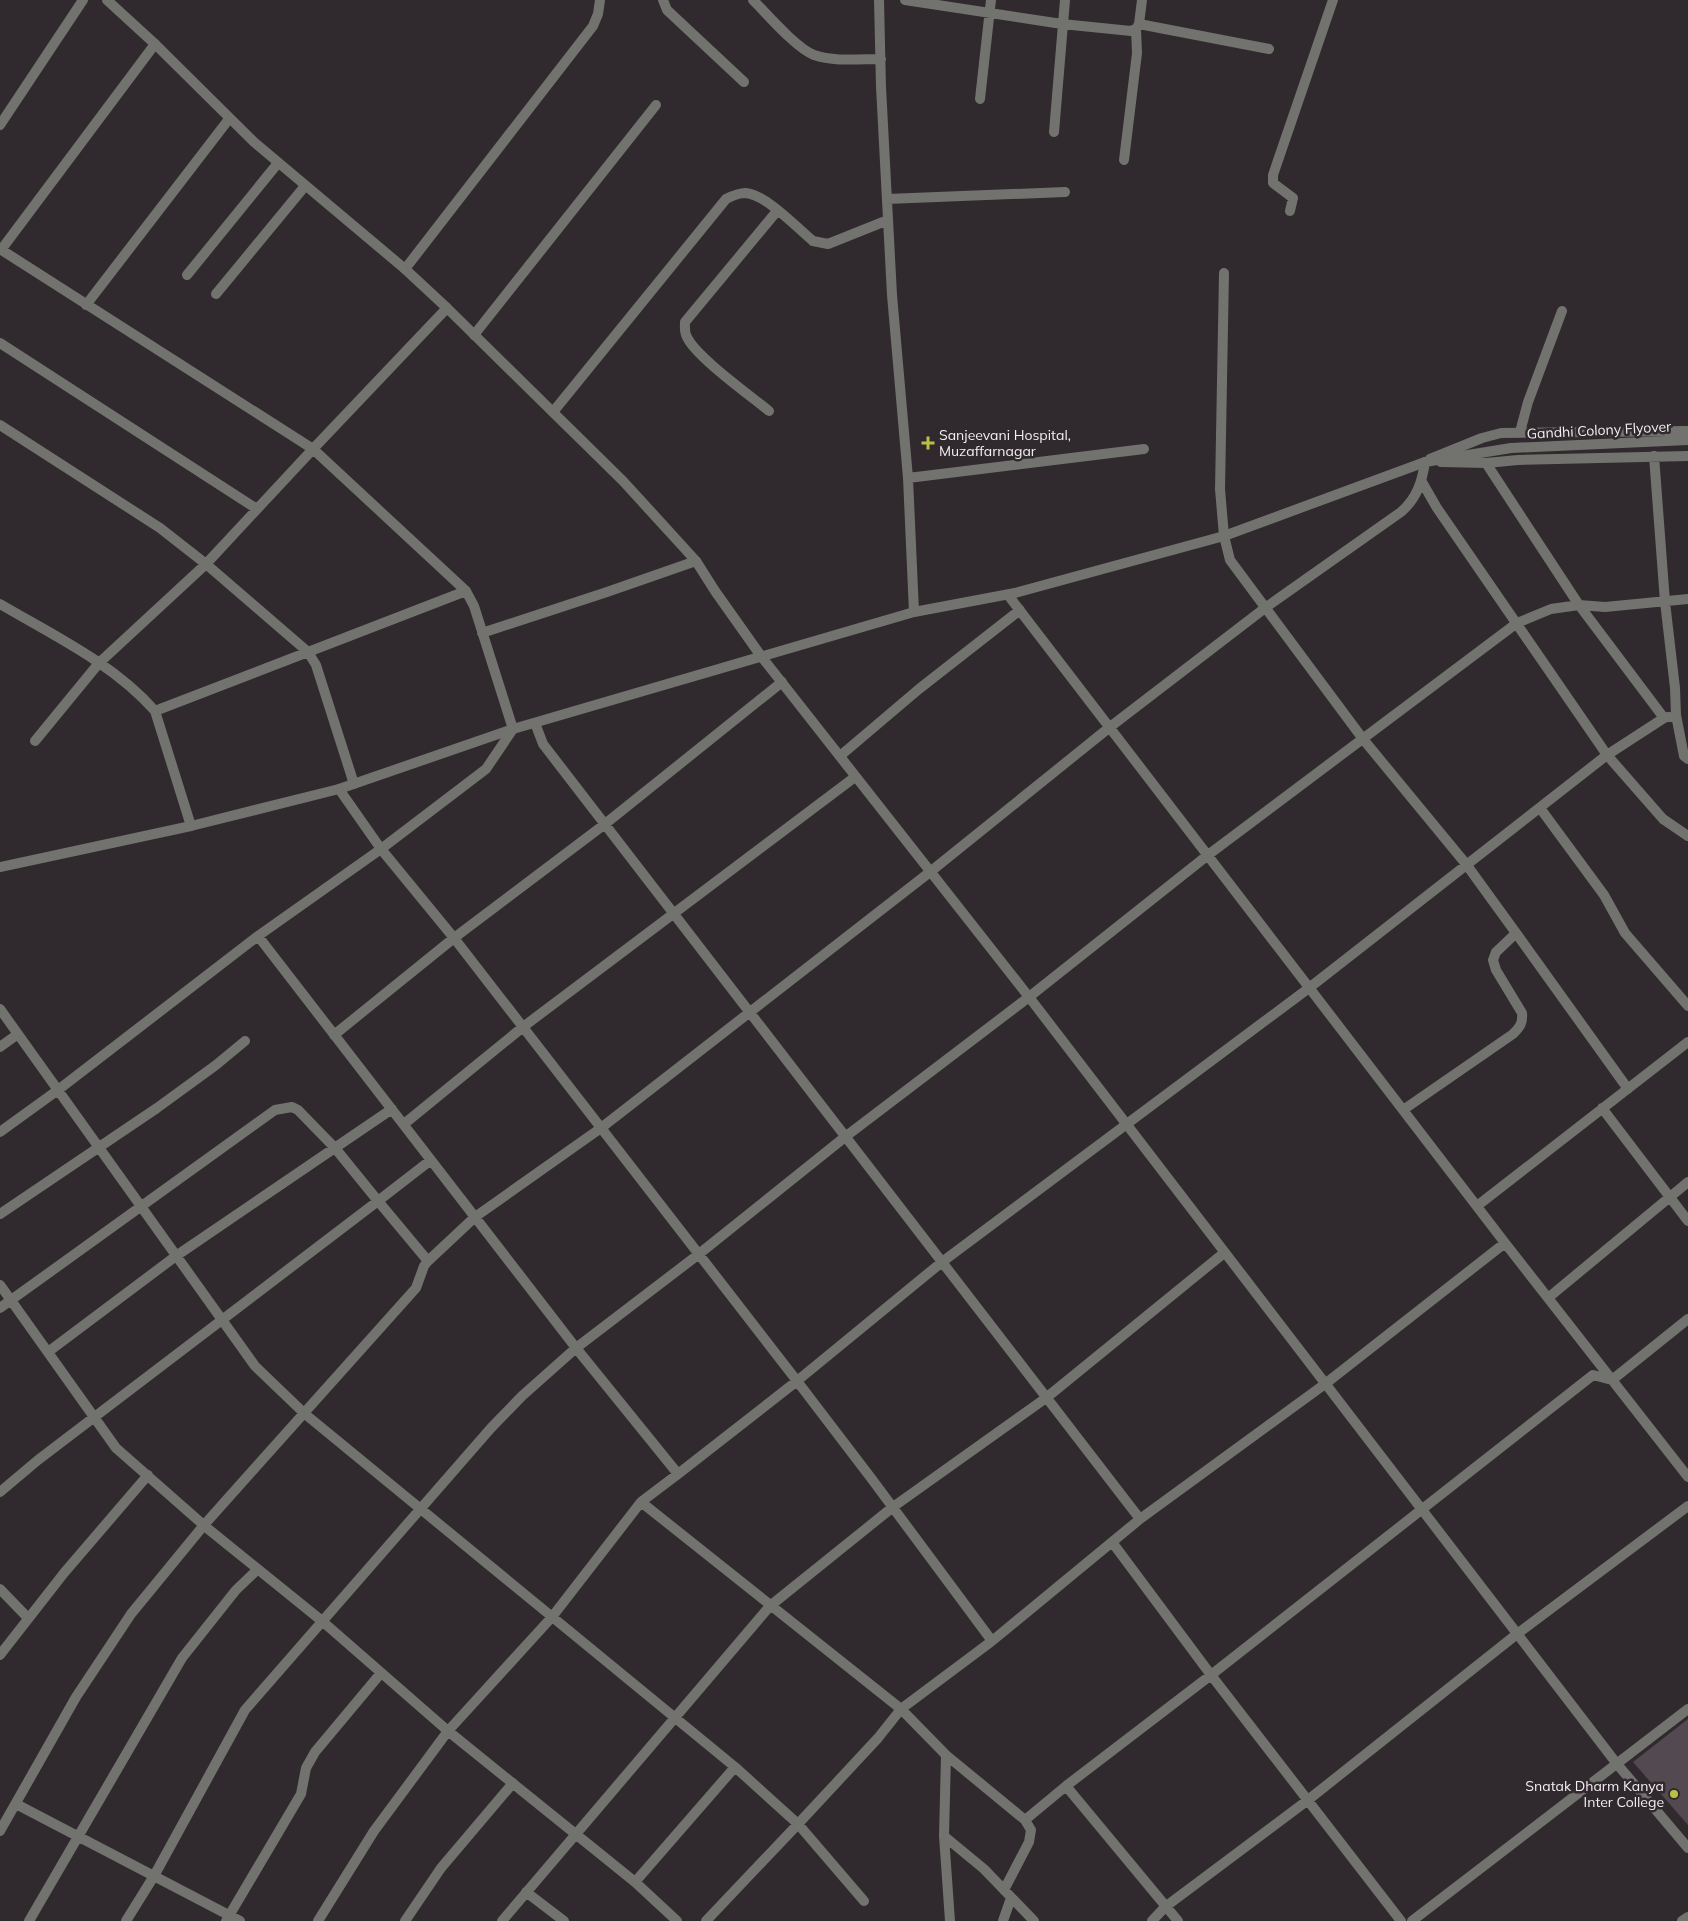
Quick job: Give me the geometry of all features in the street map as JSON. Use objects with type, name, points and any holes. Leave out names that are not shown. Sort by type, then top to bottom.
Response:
[{"type":"street","points":[[0,125],[84,0]]},
{"type":"street","points":[[107,0],[155,44],[229,119],[448,308],[623,481],[696,561],[761,656],[1028,997],[1617,1764],[1688,1848]]},
{"type":"street","points":[[405,269],[594,26],[600,0]]},
{"type":"street","points":[[663,0],[667,10],[744,82]]},
{"type":"street","points":[[753,0],[799,45],[815,55],[828,58],[881,59]]},
{"type":"street","points":[[879,0],[892,295],[908,478],[914,612]]},
{"type":"street","points":[[905,0],[1062,24],[1124,31],[1138,27],[1269,48]]},
{"type":"street","points":[[980,99],[991,0]]},
{"type":"street","points":[[1054,132],[1065,0]]},
{"type":"street","points":[[1124,160],[1142,0]]},
{"type":"street","points":[[1290,212],[1293,198],[1274,183],[1273,175],[1333,0]]},
{"type":"street","points":[[155,44],[1,250],[313,449],[466,590],[474,606],[513,729]]},
{"type":"street","points":[[474,335],[656,105]]},
{"type":"street","points":[[86,305],[229,119]]},
{"type":"street","points":[[187,275],[278,163]]},
{"type":"street","points":[[216,294],[305,186]]},
{"type":"street","points":[[887,199],[1065,192]]},
{"type":"street","points":[[553,412],[726,199],[737,194],[751,194],[762,198],[814,241],[822,244],[828,244],[888,220]]},
{"type":"street","points":[[769,411],[706,359],[690,343],[684,330],[686,322],[777,211]]},
{"type":"street","points":[[1224,273],[1220,490],[1224,536],[1230,560],[1363,739],[1466,864],[1628,1089]]},
{"type":"street","points":[[35,741],[99,663],[206,564],[448,308]]},
{"type":"street","points":[[1520,432],[1528,402],[1562,311]]},
{"type":"street","points":[[0,343],[257,509]]},
{"type":"street","points":[[0,425],[160,528],[206,564],[308,652],[316,665],[354,784]]},
{"type":"street","points":[[0,867],[191,826],[339,789],[513,729],[914,612],[1008,595],[1224,536],[1424,462],[1482,438],[1501,433],[1688,431]]},
{"type":"street","name":"Gandhi Colony Flyover","points":[[1424,462],[1511,448],[1688,440]]},
{"type":"street","points":[[908,478],[1144,449]]},
{"type":"street","points":[[1654,456],[1676,715],[1684,756],[1688,759]]},
{"type":"street","points":[[1424,462],[1486,463],[1518,460],[1688,456]]},
{"type":"street","points":[[0,1831],[76,1697],[131,1614],[204,1525],[416,1288],[424,1266],[428,1261],[475,1217],[601,1128],[930,872],[1110,727],[1265,608],[1401,512],[1413,499],[1422,482],[1424,462]]},
{"type":"street","points":[[1486,463],[1578,605],[1664,718]]},
{"type":"street","points":[[1422,482],[1437,508],[1608,756],[1663,819],[1688,836]]},
{"type":"street","points":[[482,633],[696,561]]},
{"type":"street","points":[[155,711],[466,590]]},
{"type":"street","points":[[1008,595],[1505,1243],[1688,1478]]},
{"type":"street","points":[[126,1921],[154,1876],[245,1710],[491,1428],[522,1396],[576,1348],[1208,855],[1517,623],[1552,609],[1578,605],[1604,607],[1688,600]]},
{"type":"street","points":[[0,604],[99,663],[143,697],[155,711],[191,826]]},
{"type":"street","points":[[840,756],[918,689],[1020,610]]},
{"type":"street","points":[[334,1035],[454,938],[605,824],[782,682]]},
{"type":"street","points":[[318,1921],[374,1831],[448,1731],[552,1617],[641,1502],[797,1381],[942,1262],[1124,1124],[1309,988],[1466,864],[1608,756],[1664,718],[1676,715]]},
{"type":"street","points":[[536,723],[543,744],[1140,1519]]},
{"type":"street","points":[[0,1132],[58,1090],[258,936],[381,849],[486,769],[513,729]]},
{"type":"street","points":[[404,1124],[523,1027],[855,777]]},
{"type":"street","points":[[339,789],[381,849],[454,938],[797,1381],[992,1641]]},
{"type":"street","points":[[1540,808],[1604,895],[1625,933],[1688,1006]]},
{"type":"street","points":[[1403,1110],[1513,1034],[1521,1026],[1523,1020],[1519,1005],[1496,970],[1493,960],[1496,952],[1516,933]]},
{"type":"street","points":[[258,936],[576,1348],[678,1474]]},
{"type":"street","points":[[0,1008],[254,1366],[305,1414],[735,1767],[798,1824],[864,1902]]},
{"type":"street","points":[[0,1047],[18,1034]]},
{"type":"street","points":[[0,1214],[216,1065],[244,1041]]},
{"type":"street","points":[[1477,1206],[1688,1042]]},
{"type":"street","points":[[0,1308],[275,1110],[292,1106],[335,1148],[428,1261]]},
{"type":"street","points":[[1602,1108],[1688,1221]]},
{"type":"street","points":[[48,1352],[176,1256],[392,1109]]},
{"type":"street","points":[[0,1492],[38,1460],[431,1160]]},
{"type":"street","points":[[1548,1298],[1688,1182]]},
{"type":"street","points":[[706,1921],[878,1738],[901,1709],[992,1641],[1140,1519],[1325,1384],[1505,1243]]},
{"type":"street","points":[[502,1921],[770,1606],[893,1507],[1046,1398],[1224,1253]]},
{"type":"street","points":[[0,1286],[116,1448],[204,1525],[322,1621],[448,1731],[635,1882],[677,1921]]},
{"type":"street","points":[[1612,1380],[1688,1319]]},
{"type":"street","points":[[1025,1820],[1066,1786],[1594,1375],[1612,1380]]},
{"type":"street","points":[[0,1656],[28,1618],[148,1476]]},
{"type":"street","points":[[641,1502],[901,1709],[946,1755],[1025,1820],[1031,1830],[1030,1842],[1004,1890]]},
{"type":"street","points":[[1152,1921],[1165,1907],[1308,1800],[1518,1634],[1688,1506]]},
{"type":"street","points":[[1112,1542],[1211,1675],[1401,1921]]},
{"type":"street","points":[[29,1921],[80,1837],[182,1658],[236,1590],[258,1569]]},
{"type":"street","points":[[0,1589],[28,1618]]},
{"type":"street","points":[[228,1918],[300,1794],[306,1768],[312,1758],[381,1673]]},
{"type":"street","points":[[1412,1921],[1688,1709]]},
{"type":"street","points":[[946,1755],[944,1836],[950,1921]]},
{"type":"street","points":[[635,1882],[735,1767]]},
{"type":"street","points":[[405,1921],[440,1868],[513,1783]]},
{"type":"street","points":[[1066,1786],[1178,1921]]},
{"type":"street","points":[[16,1804],[154,1876],[228,1918],[240,1921]]},
{"type":"street","points":[[944,1836],[984,1869],[1034,1921]]},
{"type":"street","points":[[526,1892],[564,1921]]},
{"type":"street","points":[[1003,1921],[1011,1898]]},
{"type":"street","points":[[1682,1921],[1688,1917]]},
{"type":"building","name":"Snatak Dharm Kanya Inter College","points":[[1688,1719],[1688,1825],[1633,1762]]},
{"type":"place","name":"Sanjeevani Hospital, Muzaffarnagar","points":[[928,443]]},
{"type":"place","name":"Snatak Dharm Kanya Inter College","points":[[1674,1794]]}]
